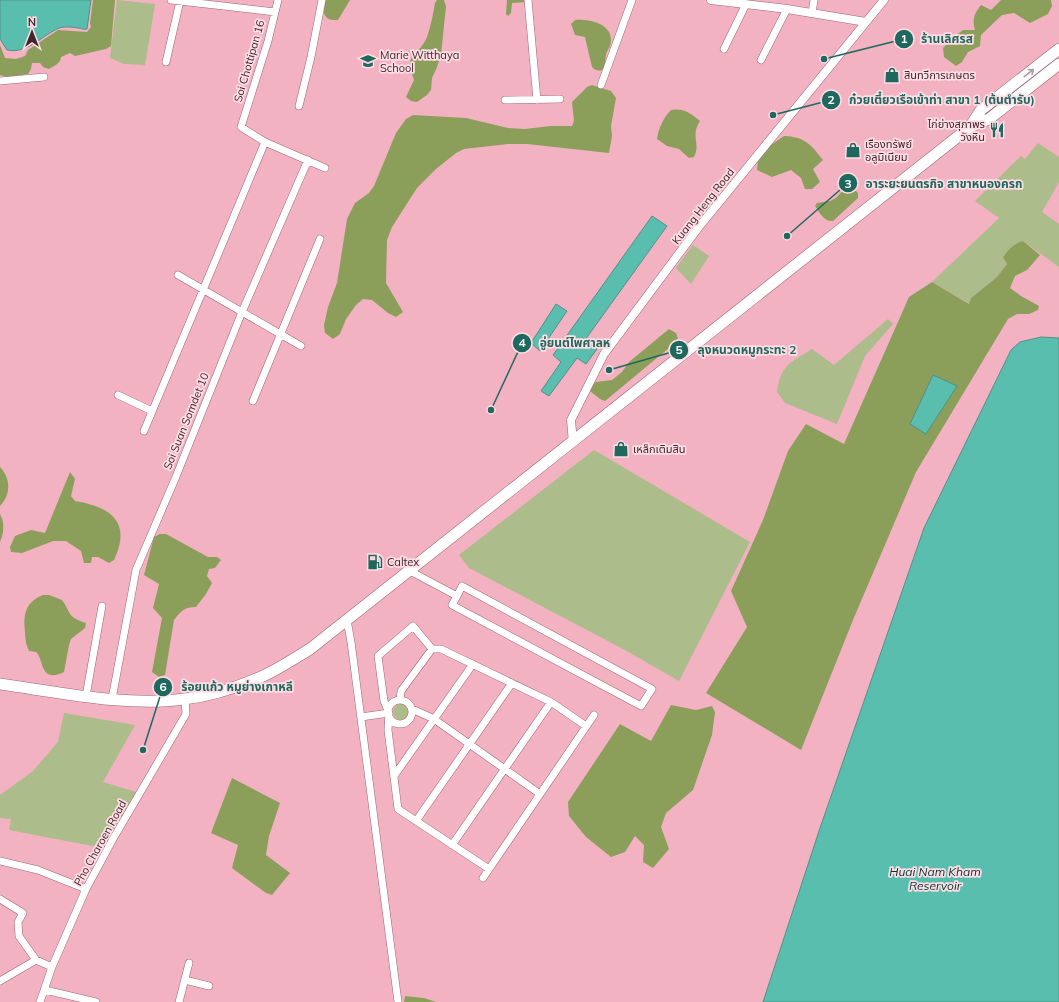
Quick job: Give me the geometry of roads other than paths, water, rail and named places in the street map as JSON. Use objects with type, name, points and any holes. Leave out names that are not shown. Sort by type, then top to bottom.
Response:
[{"type":"main road","points":[[970,127],[982,110],[1059,49]]},
{"type":"main road","points":[[0,684],[112,699],[156,701],[185,699],[221,691],[264,676],[310,649],[348,620],[970,127],[989,119],[1059,64]]},
{"type":"street","points":[[171,0],[275,12]]},
{"type":"street","name":"Soi Chottipan 16","points":[[265,142],[241,127],[268,41],[278,0]]},
{"type":"street","points":[[299,106],[311,57],[322,0]]},
{"type":"street","points":[[528,0],[537,100]]},
{"type":"street","points":[[601,85],[632,0]]},
{"type":"street","points":[[711,0],[787,9],[866,22]]},
{"type":"street","points":[[812,13],[814,0]]},
{"type":"street","name":"Kuang Heng Road","points":[[573,442],[571,420],[604,354],[698,228],[884,0]]},
{"type":"street","points":[[166,62],[180,1]]},
{"type":"street","points":[[724,49],[746,4]]},
{"type":"street","points":[[761,60],[787,9]]},
{"type":"street","points":[[0,81],[44,77]]},
{"type":"street","points":[[505,100],[560,99]]},
{"type":"street","points":[[144,431],[265,142],[325,168]]},
{"type":"street","name":"Soi Suan Somdet 10","points":[[112,699],[136,570],[175,479],[242,312],[308,160]]},
{"type":"street","points":[[253,401],[320,239]]},
{"type":"street","points":[[178,275],[301,346]]},
{"type":"street","points":[[118,395],[152,411]]},
{"type":"street","points":[[410,571],[457,596]]},
{"type":"street","points":[[462,586],[652,688],[641,706],[452,605],[457,596],[462,586]]},
{"type":"street","points":[[86,696],[102,606]]},
{"type":"street","points":[[348,620],[398,1002]]},
{"type":"street","points":[[412,709],[409,720],[402,724],[392,720],[384,701],[378,656],[413,626],[432,649]]},
{"type":"street","points":[[400,700],[401,691],[432,649],[441,648],[551,702],[586,726]]},
{"type":"street","points":[[394,776],[473,664]]},
{"type":"street","points":[[416,821],[512,683]]},
{"type":"street","name":"Pho Charoen Road","points":[[40,1002],[52,967],[86,889],[113,839],[186,714],[185,699]]},
{"type":"street","points":[[489,869],[398,809],[388,730],[389,708],[396,701],[400,700],[408,703],[412,709],[434,719],[540,794]]},
{"type":"street","points":[[452,845],[551,702]]},
{"type":"street","points":[[361,717],[388,713]]},
{"type":"street","points":[[483,878],[594,714]]},
{"type":"street","points":[[0,861],[38,870],[86,889]]},
{"type":"street","points":[[0,899],[23,913],[18,922],[19,936],[36,960],[52,967]]},
{"type":"street","points":[[0,980],[36,960]]},
{"type":"street","points":[[179,1002],[189,963]]},
{"type":"street","points":[[184,980],[208,986]]},
{"type":"street","points":[[45,990],[96,1002]]},
{"type":"water","points":[[0,0],[91,0],[87,29],[70,27],[59,28],[21,50],[7,50],[0,39]]},
{"type":"water","points":[[652,216],[667,226],[585,340],[597,349],[586,364],[577,358],[549,396],[541,391],[561,362],[553,355]]},
{"type":"water","points":[[556,304],[567,311],[540,351],[531,343]]},
{"type":"water","name":"Huai Nam Kham Reservoir","points":[[1041,337],[1059,338],[1059,1002],[763,1002],[819,831],[924,528],[1011,350],[1020,342]]},
{"type":"water","points":[[933,375],[957,386],[926,434],[910,424]]},
{"type":"place","name":"ร้านเลิศรส","points":[[824,59]]},
{"type":"place","name":"Marie Witthaya School","points":[[368,61]]},
{"type":"place","name":"สินทวีการเกษตร","points":[[892,75]]},
{"type":"place","name":"ก๋วยเตี๋ยวเรือเข้าท่า สาขา 1 (ต้นตำรับ)","points":[[773,115]]},
{"type":"place","name":"ไก่ย่างสุภาพร วังหิน","points":[[997,130]]},
{"type":"place","name":"เรืองทรัพย์ อลูมิเนียม","points":[[853,150]]},
{"type":"place","name":"อาระยะยนตรกิจ สาขาหนองครก","points":[[787,236]]},
{"type":"place","name":"ลุงหนวดหมูกระทะ 2","points":[[609,370]]},
{"type":"place","name":"อู่ยนต์ไพศาลห","points":[[491,410]]},
{"type":"place","name":"เหล็กเติมสิน","points":[[621,449]]},
{"type":"place","name":"Caltex","points":[[375,562]]},
{"type":"place","name":"ร้อยแก้ว หมูย่างเกาหลี","points":[[143,750]]}]
